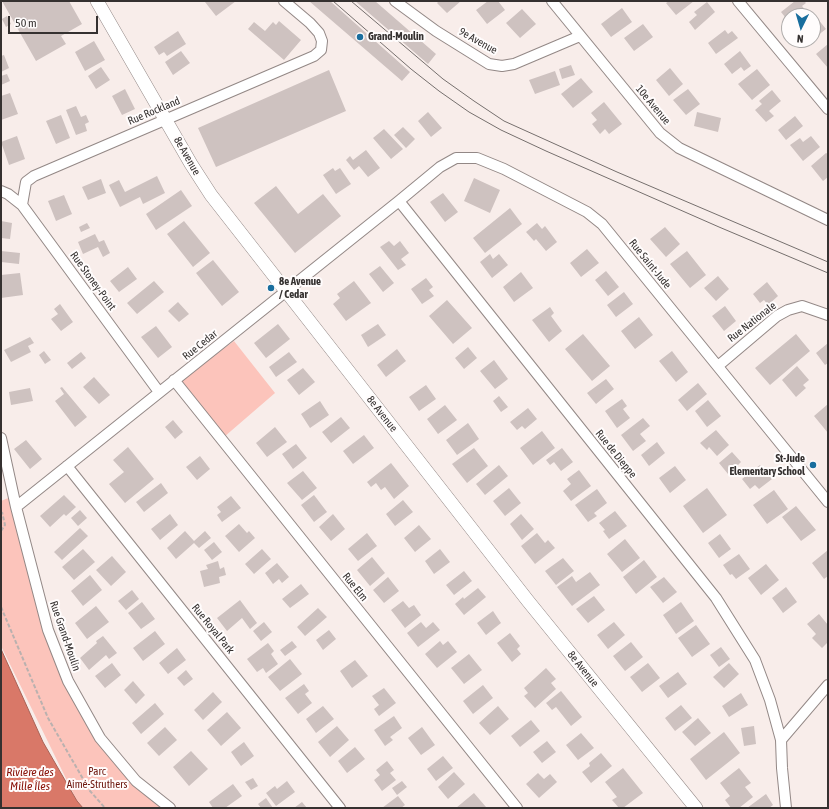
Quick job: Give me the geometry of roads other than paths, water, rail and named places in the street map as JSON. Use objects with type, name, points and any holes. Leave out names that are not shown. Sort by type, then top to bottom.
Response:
[{"type":"street","name":"8e Avenue","points":[[97,1],[191,164],[211,195],[528,601],[696,808]]},
{"type":"street","name":"Rue Rockland","points":[[22,205],[26,182],[34,176],[314,56],[320,50],[322,41],[320,33],[310,22],[284,1]]},
{"type":"street","name":"9e Avenue","points":[[395,1],[436,31],[489,64],[502,66],[514,64],[580,36]]},
{"type":"street","name":"10e Avenue","points":[[552,1],[660,133],[679,148],[828,220]]},
{"type":"street","points":[[738,1],[828,109]]},
{"type":"street","name":"Rue Saint-Jude","points":[[398,202],[440,167],[456,158],[477,158],[587,212],[602,224],[828,502]]},
{"type":"street","name":"Rue Stoney-Point","points":[[1,191],[8,194],[22,205],[159,392]]},
{"type":"street","name":"Rue Cedar","points":[[16,507],[398,202]]},
{"type":"street","name":"Rue de Dieppe","points":[[398,202],[716,598],[755,660],[770,700],[781,740],[786,808]]},
{"type":"street","name":"Rue Nationale","points":[[718,366],[777,316],[788,310],[802,306],[828,315]]},
{"type":"street","name":"Rue Elm","points":[[174,380],[517,808]]},
{"type":"street","name":"Rue Grand-Moulin","points":[[1,438],[16,507],[48,630],[68,681],[100,738],[136,781],[170,808]]},
{"type":"street","name":"Rue Royal Park","points":[[67,466],[340,808]]},
{"type":"street","points":[[781,740],[828,685]]},
{"type":"water","name":"Rivière des Mille Îles","points":[[1,649],[43,742],[77,801],[83,808],[1,808]]},
{"type":"tram line","points":[[333,1],[411,69],[439,91],[469,112],[501,130],[719,227],[828,273]]},
{"type":"tram line","points":[[351,1],[443,79],[504,121],[617,172],[828,262]]},
{"type":"place","name":"Grand-Moulin","points":[[360,37]]},
{"type":"place","name":"8e Avenue / Cedar","points":[[271,288]]},
{"type":"place","name":"St-Jude Elementary School","points":[[813,465]]},
{"type":"park label","name":"Parc Aimé-Struthers","points":[[97,778]]}]
